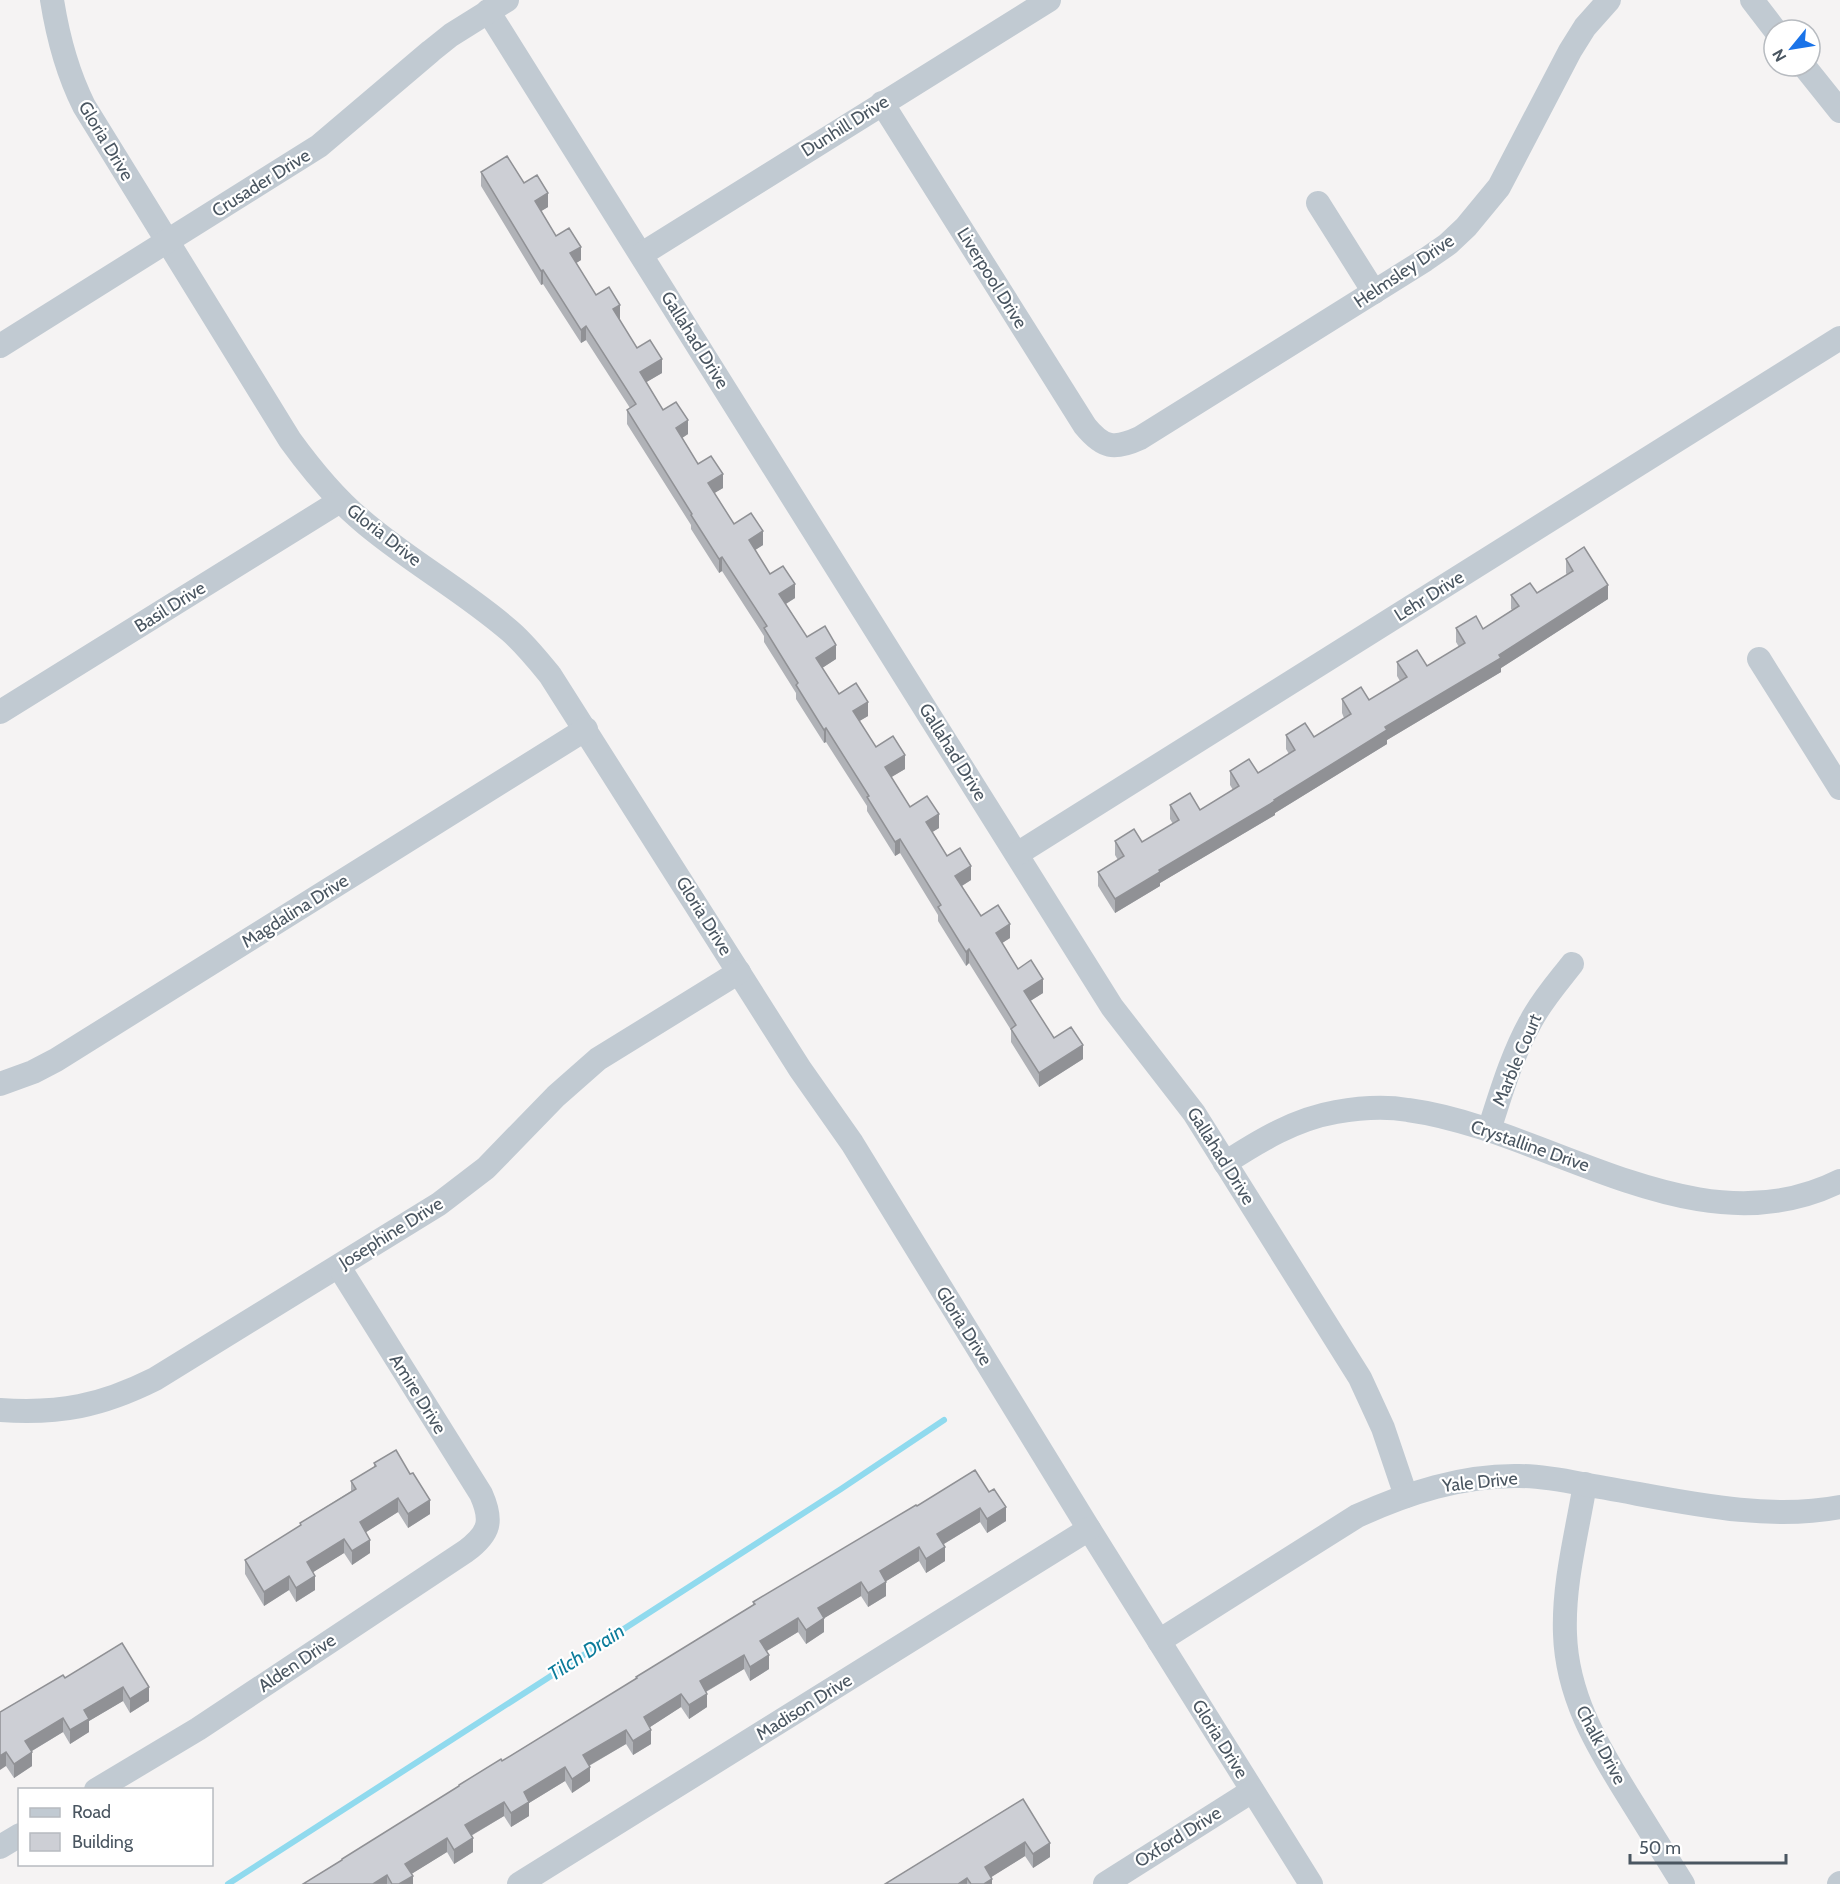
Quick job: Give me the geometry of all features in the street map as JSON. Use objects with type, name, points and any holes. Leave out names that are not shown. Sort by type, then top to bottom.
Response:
[{"type":"street","name":"Gloria Drive","points":[[52,0],[60,45],[72,81],[84,106],[290,440],[340,501],[388,542],[512,632],[550,675],[800,1069],[852,1143],[1311,1884]]},
{"type":"street","name":"Dunhill Drive","points":[[642,254],[1049,0]]},
{"type":"street","name":"Helmsley Drive","points":[[1108,446],[1126,444],[1140,438],[1448,244],[1484,207],[1499,187],[1570,51],[1585,27],[1609,0]]},
{"type":"street","points":[[1752,0],[1766,18]]},
{"type":"street","name":"Crusader Drive","points":[[0,346],[320,146],[430,51],[497,6]]},
{"type":"street","name":"Gallahad Drive","points":[[497,6],[642,254],[1112,1007],[1180,1092],[1360,1378],[1383,1428],[1406,1496]]},
{"type":"street","points":[[1814,78],[1840,111]]},
{"type":"street","name":"Liverpool Drive","points":[[882,103],[1085,426],[1095,438],[1108,446]]},
{"type":"street","points":[[1318,203],[1374,292]]},
{"type":"street","name":"Lehr Drive","points":[[1017,854],[1840,338]]},
{"type":"street","name":"Basil Drive","points":[[0,712],[340,501]]},
{"type":"street","points":[[1759,659],[1840,788]]},
{"type":"street","name":"Magdalina Drive","points":[[0,1084],[33,1072],[56,1059],[586,729]]},
{"type":"street","name":"Marble Court","points":[[1489,1130],[1512,1064],[1531,1019],[1572,964]]},
{"type":"street","name":"Josephine Drive","points":[[0,1410],[55,1411],[83,1406],[112,1398],[155,1379],[439,1204],[486,1168],[556,1096],[598,1059],[739,972]]},
{"type":"street","name":"Crystalline Drive","points":[[1225,1163],[1287,1127],[1334,1112],[1382,1108],[1436,1114],[1489,1130],[1668,1194],[1696,1200],[1725,1203],[1783,1200],[1809,1194],[1840,1181]]},
{"type":"street","name":"Amire Drive","points":[[339,1266],[481,1494],[487,1507],[488,1526]]},
{"type":"street","name":"Yale Drive","points":[[1159,1641],[1357,1516],[1427,1488],[1458,1481],[1519,1476],[1585,1484],[1752,1511],[1781,1512],[1840,1507]]},
{"type":"street","name":"Chalk Drive","points":[[1585,1484],[1565,1608],[1566,1657],[1571,1681],[1578,1704],[1600,1750],[1683,1884]]},
{"type":"street","name":"Alden Drive","points":[[99,1788],[198,1729],[466,1551],[479,1541],[488,1526]]},
{"type":"street","name":"Madison Drive","points":[[519,1884],[1089,1529]]},
{"type":"street","name":"Oxford Drive","points":[[1105,1884],[1252,1791]]},
{"type":"street","points":[[0,1847],[18,1836]]},
{"type":"building","points":[[507,156],[524,183],[537,175],[548,193],[535,201],[556,236],[569,228],[581,247],[570,253],[596,295],[609,287],[620,305],[613,309],[637,348],[650,340],[662,359],[640,372],[663,410],[676,402],[688,420],[676,428],[698,464],[711,456],[723,474],[708,483],[734,524],[751,513],[763,531],[749,540],[770,574],[783,566],[795,584],[779,594],[807,637],[825,626],[836,645],[816,658],[839,694],[856,683],[868,702],[853,711],[876,747],[893,736],[905,755],[885,767],[910,807],[927,796],[939,814],[926,822],[947,856],[960,848],[971,866],[955,876],[981,916],[998,905],[1010,924],[996,933],[1018,969],[1031,960],[1043,979],[1024,991],[1054,1038],[1071,1027],[1083,1045],[1039,1073],[1011,1029],[1016,1025],[969,949],[966,952],[938,907],[941,905],[900,839],[895,842],[867,797],[869,796],[796,685],[798,683],[764,628],[767,626],[722,557],[719,559],[627,410],[636,404],[586,326],[581,330],[543,270],[541,271],[481,172]]},
{"type":"building","points":[[1584,547],[1608,585],[1499,655],[1501,658],[1385,727],[1387,730],[1115,899],[1098,872],[1124,856],[1115,841],[1134,829],[1142,842],[1179,820],[1170,805],[1190,793],[1200,810],[1239,786],[1230,771],[1249,759],[1258,773],[1295,750],[1286,735],[1305,723],[1314,737],[1351,714],[1342,699],[1361,687],[1369,700],[1407,677],[1397,662],[1417,650],[1427,666],[1465,643],[1456,628],[1476,616],[1483,629],[1519,606],[1511,595],[1530,583],[1537,593],[1573,571],[1566,559]]},
{"type":"building","points":[[396,1450],[410,1474],[413,1473],[430,1500],[408,1514],[398,1498],[360,1522],[370,1540],[352,1551],[344,1539],[307,1562],[315,1576],[296,1588],[289,1576],[264,1592],[245,1560],[356,1489],[351,1481],[376,1466],[374,1463]]},
{"type":"building","points":[[975,1470],[989,1492],[994,1489],[1006,1507],[987,1519],[980,1508],[937,1534],[945,1547],[926,1559],[919,1547],[880,1571],[886,1582],[868,1593],[861,1582],[818,1608],[824,1618],[806,1630],[798,1618],[760,1641],[769,1655],[750,1667],[744,1655],[700,1681],[707,1694],[689,1705],[681,1694],[644,1717],[651,1730],[633,1741],[626,1730],[583,1755],[590,1767],[572,1779],[565,1767],[524,1792],[529,1802],[511,1813],[504,1802],[465,1825],[473,1838],[454,1850],[447,1838],[405,1864],[413,1876],[399,1884],[392,1884],[387,1875],[373,1884],[303,1884],[459,1785],[501,1759],[502,1761],[755,1604],[753,1602]]},
{"type":"building","points":[[122,1643],[149,1687],[130,1699],[123,1687],[84,1710],[89,1719],[70,1730],[63,1718],[25,1741],[32,1752],[14,1764],[6,1752],[0,1756],[0,1712],[63,1675],[65,1678]]},
{"type":"building","points":[[1023,1799],[1050,1843],[1033,1854],[1025,1842],[985,1867],[992,1879],[984,1884],[971,1884],[967,1878],[958,1884],[885,1884]]},
{"type":"waterway","name":"Tilch Drain","points":[[228,1884],[841,1489],[944,1420]]}]
